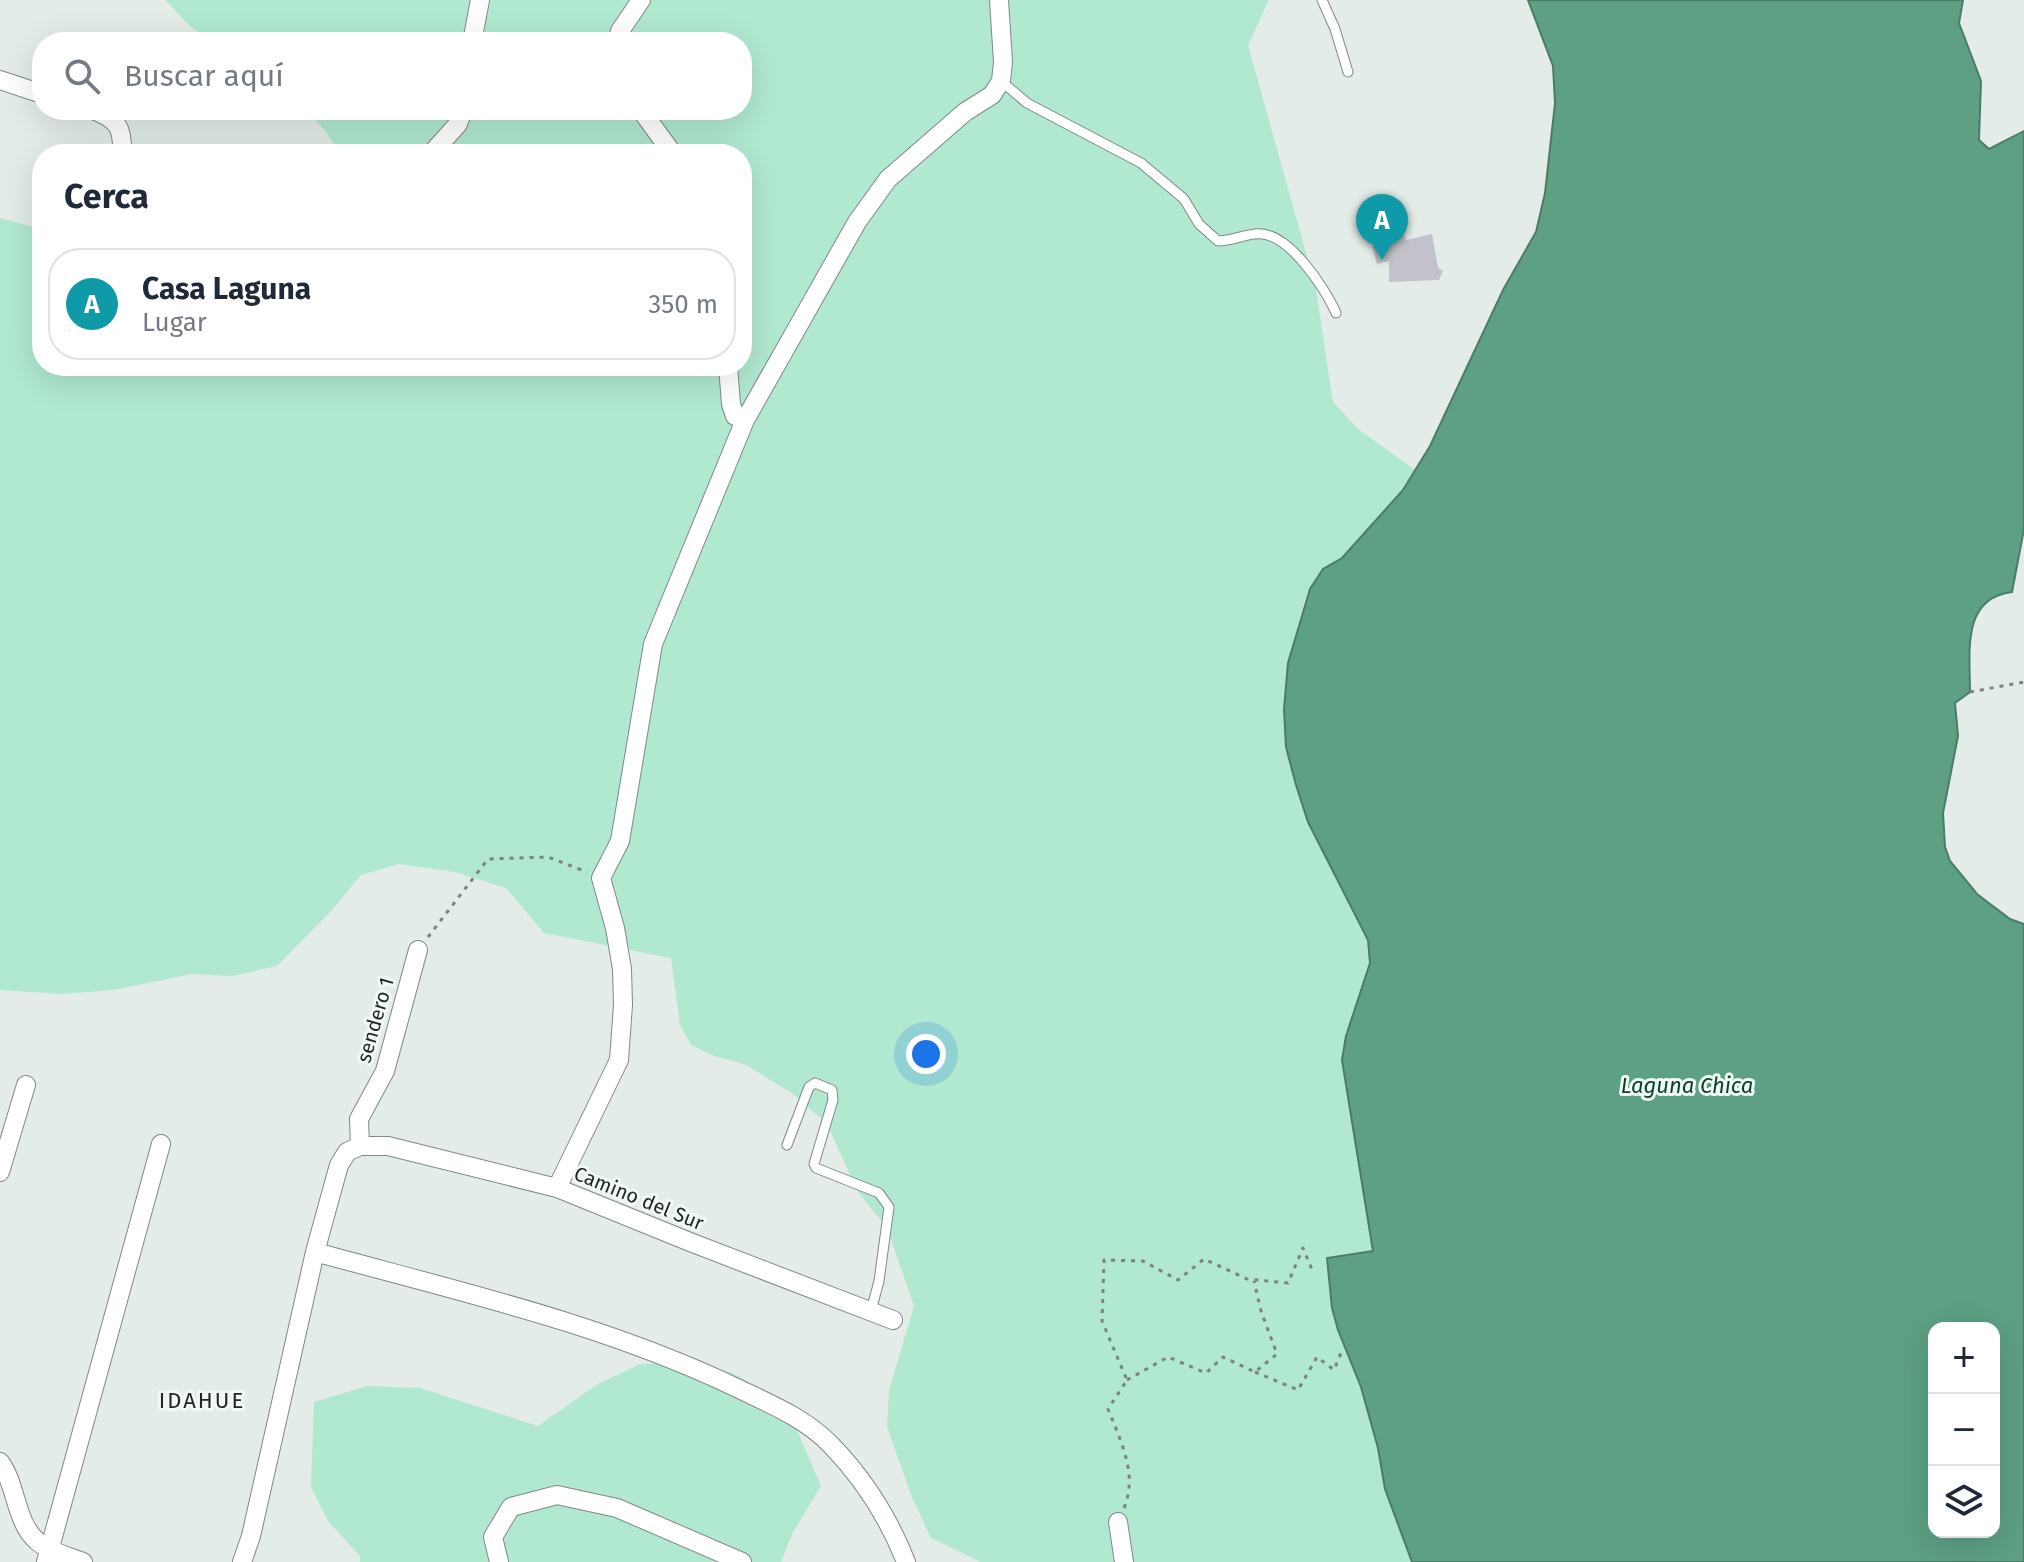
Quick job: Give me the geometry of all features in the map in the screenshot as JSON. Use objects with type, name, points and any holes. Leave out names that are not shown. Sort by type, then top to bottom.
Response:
[{"type":"street","points":[[474,32],[480,0]]},
{"type":"street","points":[[620,32],[641,0]]},
{"type":"street","points":[[557,1188],[619,1060],[622,969],[601,878],[620,841],[653,644],[745,420],[857,222],[888,179],[965,112],[992,95],[1001,81],[1003,62],[999,0]]},
{"type":"street","points":[[0,80],[32,91]]},
{"type":"street","points":[[113,120],[123,134],[122,144]]},
{"type":"street","points":[[440,144],[459,120]]},
{"type":"street","points":[[648,120],[666,144]]},
{"type":"street","points":[[729,376],[735,416],[745,420]]},
{"type":"street","name":"sendero 1","points":[[360,1146],[359,1119],[385,1071],[418,950]]},
{"type":"street","points":[[0,1172],[26,1085]]},
{"type":"street","points":[[48,1556],[161,1144]]},
{"type":"street","points":[[242,1562],[251,1536],[315,1252],[339,1165],[347,1152],[360,1146]]},
{"type":"street","name":"Camino del Sur","points":[[360,1146],[388,1146],[557,1188],[893,1320]]},
{"type":"street","points":[[315,1252],[572,1324],[691,1366],[794,1416],[829,1443],[862,1482],[894,1531],[906,1562]]},
{"type":"street","points":[[2,1469],[30,1533],[48,1556],[83,1562]]},
{"type":"street","points":[[499,1562],[493,1537],[511,1507],[557,1495],[617,1508],[742,1562]]},
{"type":"street","points":[[1118,1522],[1124,1562]]},
{"type":"lane","points":[[1322,0],[1348,72]]},
{"type":"lane","points":[[1001,81],[1027,103],[1141,163],[1184,199],[1199,224],[1218,241],[1235,241],[1257,233],[1277,239],[1294,252],[1327,292],[1336,313]]},
{"type":"lane","points":[[787,1145],[809,1087],[822,1083],[832,1090],[833,1100],[814,1164],[816,1168],[879,1193],[889,1207],[879,1281],[871,1311]]},
{"type":"path","points":[[1970,692],[2024,682]]},
{"type":"path","points":[[418,950],[488,859],[548,857],[601,878]]},
{"type":"path","points":[[1127,1380],[1102,1321],[1104,1260],[1143,1261],[1178,1280],[1204,1259],[1253,1279],[1288,1283],[1303,1248],[1313,1272]]},
{"type":"path","points":[[1253,1279],[1277,1354],[1255,1372]]},
{"type":"path","points":[[1118,1522],[1130,1493],[1128,1459],[1108,1409],[1127,1380],[1168,1357],[1206,1373],[1223,1357],[1298,1390],[1317,1357],[1334,1370],[1341,1353]]},
{"type":"shaded area","points":[[165,0],[1269,0],[1248,45],[1316,289],[1333,402],[1358,429],[1415,470],[1383,514],[1345,554],[1318,576],[1311,587],[1302,610],[1290,662],[1285,716],[1291,768],[1298,793],[1320,845],[1361,921],[1368,943],[1365,986],[1342,1060],[1373,1251],[1328,1258],[1338,1330],[1361,1387],[1378,1448],[1385,1489],[1412,1562],[981,1562],[931,1538],[913,1500],[887,1427],[889,1390],[914,1306],[887,1228],[858,1192],[827,1124],[792,1093],[744,1064],[714,1056],[691,1045],[680,1025],[671,958],[544,933],[506,888],[455,872],[399,864],[361,875],[332,910],[277,966],[232,976],[192,974],[113,990],[61,994],[0,990],[0,218],[32,226],[32,376],[752,376],[752,144],[334,144],[315,120],[752,120],[752,32],[199,32]]},
{"type":"shaded area","points":[[681,1363],[730,1372],[785,1402],[821,1486],[793,1532],[781,1562],[360,1562],[360,1556],[328,1521],[311,1487],[314,1402],[367,1386],[420,1388],[538,1426],[598,1384],[640,1364]]},
{"type":"water","name":"Laguna Chica","points":[[1528,0],[1963,0],[1959,23],[1981,81],[1979,140],[1989,149],[2024,131],[2024,529],[2012,592],[1996,596],[1984,605],[1976,616],[1972,630],[1970,692],[1955,703],[1958,736],[1943,813],[1945,847],[1950,861],[1977,894],[2010,919],[2024,924],[2024,1562],[1412,1562],[1385,1489],[1378,1448],[1361,1387],[1332,1308],[1327,1258],[1373,1251],[1342,1060],[1346,1036],[1370,963],[1368,940],[1308,822],[1296,785],[1286,747],[1284,709],[1288,663],[1310,589],[1323,569],[1342,558],[1403,490],[1430,446],[1503,290],[1536,232],[1545,193],[1555,103],[1553,66]]},
{"type":"building","points":[[1432,234],[1438,268],[1443,271],[1439,280],[1389,282],[1389,261],[1377,264],[1372,246],[1404,235],[1406,240]]},
{"type":"place","name":"Casa Laguna","points":[[1382,260]]},
{"type":"district","name":"IDAHUE","points":[[202,1400]]}]
